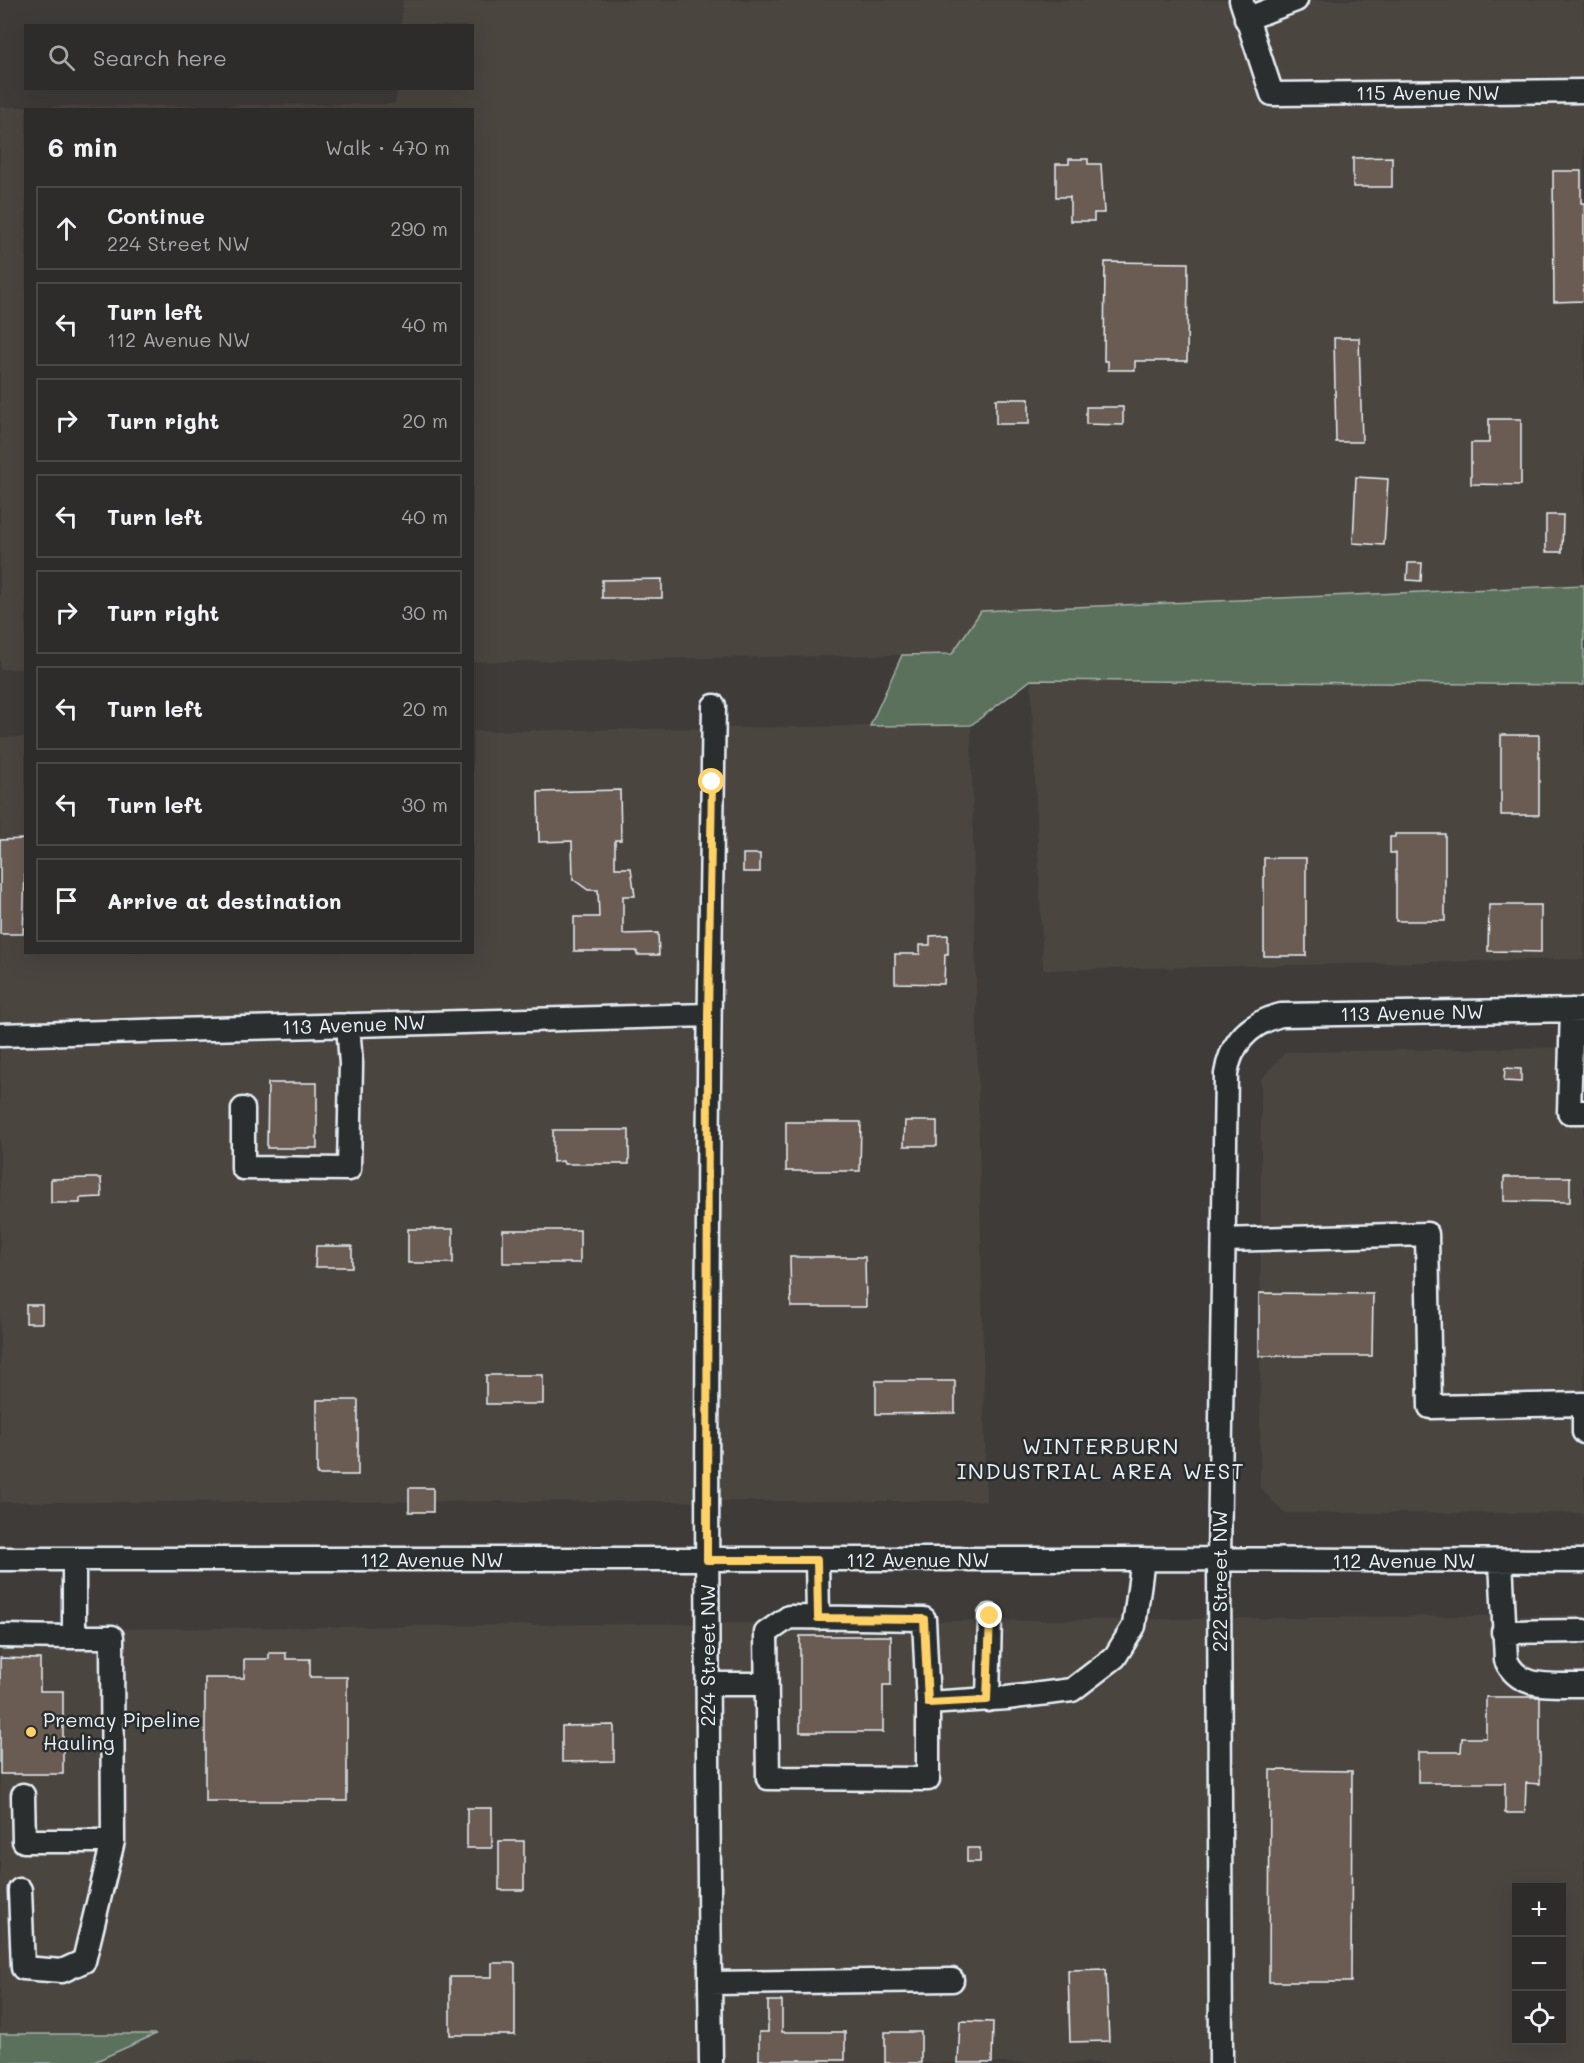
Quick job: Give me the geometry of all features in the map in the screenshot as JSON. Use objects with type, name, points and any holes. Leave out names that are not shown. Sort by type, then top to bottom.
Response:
[{"type":"street","points":[[1244,10],[1296,0]]},
{"type":"street","name":"115 Avenue NW","points":[[1244,10],[1272,94],[1584,91]]},
{"type":"street","name":"224 Street NW","points":[[711,2063],[707,1560],[708,1016],[714,706]]},
{"type":"street","points":[[1578,1010],[1569,1112],[1584,1112]]},
{"type":"street","name":"113 Avenue NW","points":[[1244,1033],[1258,1023],[1281,1016],[1578,1010]]},
{"type":"street","name":"113 Avenue NW","points":[[0,1035],[708,1016]]},
{"type":"street","points":[[243,1109],[243,1168],[350,1169],[351,1064],[348,1025]]},
{"type":"street","name":"222 Street NW","points":[[1221,2063],[1219,1560],[1226,1074],[1228,1059],[1244,1033]]},
{"type":"street","points":[[1224,1240],[1427,1234],[1430,1407],[1584,1404],[1584,1432]]},
{"type":"street","name":"112 Avenue NW","points":[[0,1559],[1584,1561]]},
{"type":"street","points":[[928,1703],[987,1700],[1072,1690],[1115,1657],[1134,1626],[1143,1559]]},
{"type":"street","points":[[74,1560],[74,1637]]},
{"type":"street","points":[[817,1560],[818,1618]]},
{"type":"street","points":[[1501,1561],[1503,1632],[1506,1660],[1511,1673],[1526,1683],[1584,1685]]},
{"type":"street","points":[[987,1700],[990,1616]]},
{"type":"street","points":[[789,1617],[818,1618],[924,1619],[928,1703],[928,1779],[768,1779],[766,1634],[789,1617]]},
{"type":"street","points":[[1503,1632],[1584,1631]]},
{"type":"street","points":[[0,1636],[112,1637],[113,1841],[84,1961],[62,1971],[23,1968],[20,1890]]},
{"type":"street","points":[[708,1684],[766,1684]]},
{"type":"street","points":[[23,1795],[24,1841],[113,1841]]},
{"type":"street","points":[[710,1983],[952,1980]]},
{"type":"shaded area","points":[[403,0],[1584,0],[1584,585],[981,611],[953,654],[474,662],[474,108],[24,108],[24,669],[0,669],[0,107],[395,104],[397,90],[474,90],[474,24],[401,24]]},
{"type":"shaded area","points":[[1031,680],[1584,685],[1584,959],[1043,970]]},
{"type":"shaded area","points":[[971,725],[986,1501],[0,1502],[0,737],[24,737],[24,954],[474,954],[474,731]]},
{"type":"shaded area","points":[[1584,1047],[1584,1513],[1284,1513],[1260,1488],[1261,1079],[1286,1052]]},
{"type":"shaded area","points":[[1584,1615],[1584,2063],[0,2063],[0,1630]]},
{"type":"green space","points":[[1584,585],[1584,685],[1031,680],[971,725],[870,726],[902,655],[952,654],[981,611]]},
{"type":"green space","points":[[0,2034],[156,2034],[92,2063],[0,2063]]},
{"type":"building","points":[[1392,157],[1392,187],[1353,187],[1353,158]]},
{"type":"building","points":[[1069,159],[1088,159],[1088,164],[1101,164],[1104,213],[1094,213],[1094,221],[1070,221],[1070,197],[1056,197],[1056,164],[1069,164]]},
{"type":"building","points":[[1553,171],[1581,171],[1581,203],[1584,203],[1584,301],[1554,302]]},
{"type":"building","points":[[1105,262],[1188,263],[1187,361],[1135,361],[1135,370],[1108,370],[1108,361],[1104,361]]},
{"type":"building","points":[[1334,338],[1359,338],[1362,442],[1336,442]]},
{"type":"building","points":[[996,399],[1029,399],[1029,424],[996,424]]},
{"type":"building","points":[[1086,407],[1123,407],[1123,425],[1086,424]]},
{"type":"building","points":[[1489,419],[1521,419],[1521,485],[1471,484],[1471,443],[1489,443]]},
{"type":"building","points":[[1356,477],[1388,479],[1384,545],[1353,543]]},
{"type":"building","points":[[1546,515],[1563,515],[1562,552],[1546,552]]},
{"type":"building","points":[[1408,563],[1422,563],[1421,581],[1407,580]]},
{"type":"building","points":[[662,579],[662,598],[602,598],[602,580]]},
{"type":"building","points":[[1501,735],[1539,735],[1539,815],[1501,815]]},
{"type":"building","points":[[620,790],[621,840],[615,840],[615,868],[631,868],[635,896],[623,896],[623,934],[658,933],[659,955],[637,955],[637,951],[574,951],[574,917],[599,917],[598,890],[588,890],[573,879],[572,841],[539,842],[538,792]]},
{"type":"building","points":[[1395,834],[1445,834],[1445,921],[1396,921],[1396,853],[1390,853],[1390,837],[1395,837]]},
{"type":"building","points":[[24,839],[23,934],[0,934],[0,840]]},
{"type":"building","points":[[743,854],[760,854],[760,872],[743,872]]},
{"type":"building","points":[[1264,858],[1306,858],[1306,956],[1264,956]]},
{"type":"building","points":[[1489,905],[1541,905],[1541,952],[1488,951]]},
{"type":"building","points":[[948,935],[944,984],[895,983],[895,954],[920,954],[920,945],[930,945],[930,936]]},
{"type":"building","points":[[1505,1068],[1521,1069],[1521,1082],[1504,1081]]},
{"type":"building","points":[[268,1083],[317,1083],[317,1148],[267,1148]]},
{"type":"building","points":[[905,1121],[937,1121],[937,1146],[904,1146]]},
{"type":"building","points":[[786,1122],[861,1122],[860,1171],[786,1171]]},
{"type":"building","points":[[553,1130],[629,1130],[629,1164],[553,1162]]},
{"type":"building","points":[[1504,1177],[1570,1177],[1570,1202],[1504,1201]]},
{"type":"building","points":[[101,1178],[102,1197],[80,1198],[80,1203],[51,1203],[51,1179]]},
{"type":"building","points":[[408,1229],[453,1229],[453,1263],[408,1263]]},
{"type":"building","points":[[503,1230],[580,1230],[580,1263],[503,1263]]},
{"type":"building","points":[[316,1246],[352,1246],[352,1267],[315,1267]]},
{"type":"building","points":[[790,1257],[865,1257],[866,1307],[791,1307]]},
{"type":"building","points":[[1259,1293],[1373,1294],[1372,1356],[1259,1356]]},
{"type":"building","points":[[26,1305],[42,1305],[42,1323],[26,1323]]},
{"type":"building","points":[[486,1375],[543,1375],[543,1404],[486,1404]]},
{"type":"building","points":[[876,1381],[955,1381],[955,1413],[876,1414]]},
{"type":"building","points":[[317,1400],[358,1400],[358,1475],[317,1475]]},
{"type":"building","points":[[409,1488],[433,1488],[433,1512],[409,1512]]},
{"type":"building","points":[[800,1636],[891,1636],[891,1685],[883,1685],[883,1732],[800,1732]]},
{"type":"building","points":[[269,1653],[286,1653],[286,1659],[310,1659],[310,1677],[347,1677],[347,1801],[205,1801],[205,1678],[244,1678],[244,1659],[269,1659]]},
{"type":"building","name":"Premay Pipeline Hauling","points":[[0,1658],[40,1659],[40,1691],[63,1691],[63,1774],[0,1774]]},
{"type":"building","points":[[1486,1697],[1540,1697],[1540,1784],[1526,1783],[1525,1813],[1505,1813],[1505,1783],[1418,1783],[1418,1752],[1461,1752],[1462,1738],[1486,1738]]},
{"type":"building","points":[[614,1725],[614,1761],[562,1762],[562,1726]]},
{"type":"building","points":[[1270,1770],[1352,1771],[1351,1982],[1269,1982]]},
{"type":"building","points":[[467,1808],[492,1808],[492,1848],[467,1848]]},
{"type":"building","points":[[499,1841],[524,1841],[524,1890],[499,1890]]},
{"type":"building","points":[[967,1848],[980,1848],[980,1862],[967,1862]]},
{"type":"building","points":[[492,1963],[515,1963],[515,2035],[450,2035],[450,1977],[492,1977]]},
{"type":"building","points":[[1106,1969],[1109,2041],[1070,2042],[1068,1970]]},
{"type":"building","points":[[768,2001],[782,2001],[782,2032],[845,2032],[845,2060],[759,2060],[759,2032],[768,2032]]},
{"type":"building","points":[[960,2021],[993,2022],[992,2063],[958,2063]]},
{"type":"building","points":[[885,2032],[921,2032],[921,2063],[885,2063]]},
{"type":"place","name":"Premay Pipeline Hauling","points":[[31,1732]]},
{"type":"district","name":"WINTERBURN INDUSTRIAL AREA WEST","points":[[1101,1458]]},
{"type":"route","points":[[712,782],[708,1016],[707,1560],[817,1560],[818,1618],[924,1619],[928,1703],[987,1700],[990,1616]]}]
